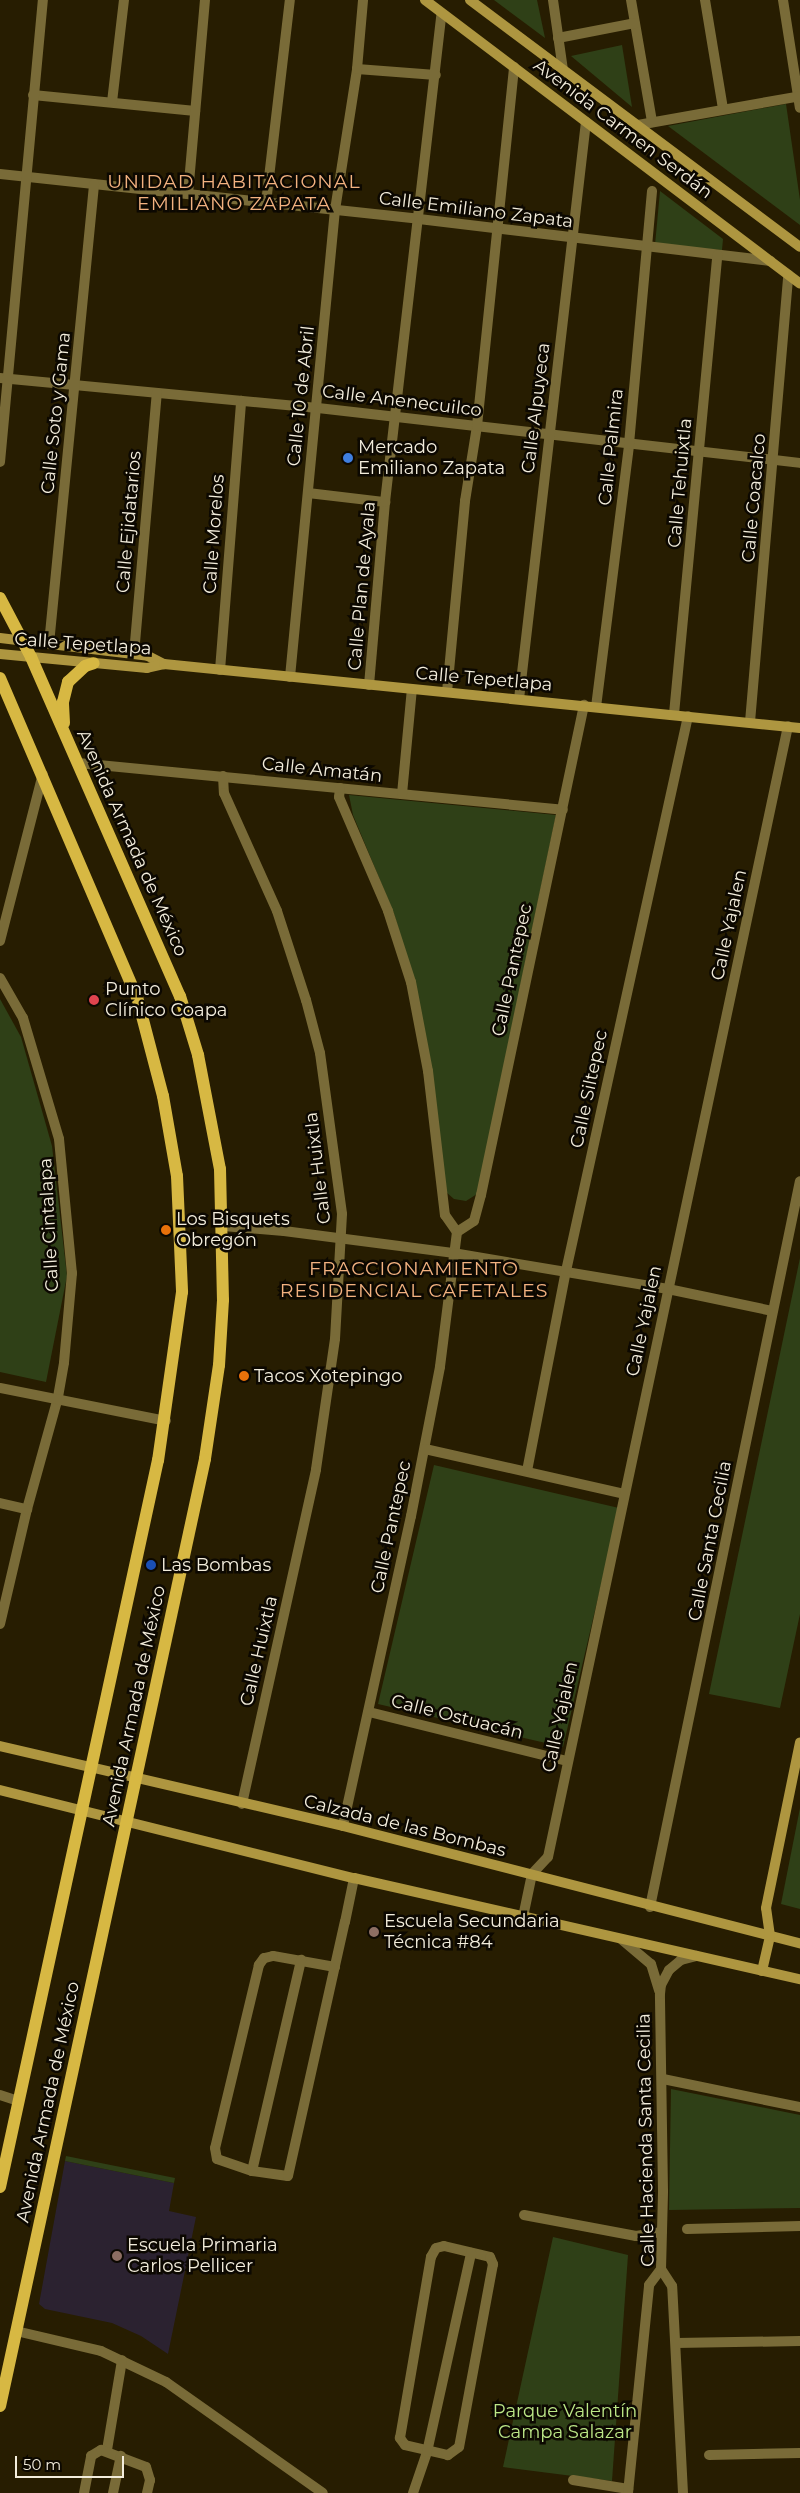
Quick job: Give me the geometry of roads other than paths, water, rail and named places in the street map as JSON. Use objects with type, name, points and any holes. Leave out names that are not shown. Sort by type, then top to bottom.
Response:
[{"type":"main road","name":"Avenida Armada de México","points":[[0,598],[31,657],[180,996],[211,1114],[220,1169],[223,1226],[219,1365],[208,1440],[0,2406]]},
{"type":"main road","points":[[64,731],[63,702],[68,682],[85,666],[94,663]]},
{"type":"main road","name":"Avenida Armada de México","points":[[0,678],[43,774],[137,997],[163,1096],[182,1229],[182,1292],[166,1421],[89,1768],[0,2187]]},
{"type":"street","points":[[0,462],[3,378],[42,0]]},
{"type":"street","points":[[112,102],[124,0]]},
{"type":"street","points":[[188,194],[205,0]]},
{"type":"street","points":[[266,202],[290,0]]},
{"type":"street","name":"Calle 10 de Abril","points":[[290,677],[318,408],[335,210],[357,69],[363,0]]},
{"type":"street","name":"Avenida Carmen Serdán","points":[[425,0],[800,284]]},
{"type":"street","name":"Avenida Carmen Serdán","points":[[470,0],[800,247]]},
{"type":"street","points":[[553,0],[563,70]]},
{"type":"street","points":[[631,0],[652,122]]},
{"type":"street","points":[[705,0],[723,109]]},
{"type":"street","points":[[783,0],[800,108]]},
{"type":"street","name":"Calle Plan de Ayala","points":[[369,685],[394,418],[442,13]]},
{"type":"street","points":[[558,38],[635,23]]},
{"type":"street","points":[[447,692],[465,501],[477,426],[514,67]]},
{"type":"street","points":[[357,69],[436,75]]},
{"type":"street","points":[[33,95],[195,111]]},
{"type":"street","points":[[638,125],[799,96]]},
{"type":"street","name":"Calle Alpuyeca","points":[[519,699],[586,122]]},
{"type":"street","name":"Calle Emiliano Zapata","points":[[0,174],[419,219],[496,230],[770,261]]},
{"type":"street","name":"Calle Soto y Gama","points":[[49,644],[94,184]]},
{"type":"street","name":"Calle Palmira","points":[[596,707],[629,444],[645,247],[652,191]]},
{"type":"street","name":"Calle Tehuixtla","points":[[674,714],[717,255]]},
{"type":"street","name":"Calle Coacalco","points":[[750,722],[774,460],[788,275]]},
{"type":"street","name":"Calle Anenecuilco","points":[[3,378],[318,408],[699,453],[800,463]]},
{"type":"street","name":"Calle Ejidatarios","points":[[134,654],[157,393]]},
{"type":"street","name":"Calle Morelos","points":[[220,670],[240,401]]},
{"type":"street","points":[[308,493],[385,502]]},
{"type":"street","name":"Calle Tepetlapa","points":[[0,638],[148,656],[164,664]]},
{"type":"street","name":"Calle Tepetlapa","points":[[0,654],[146,668],[164,664],[800,728]]},
{"type":"street","points":[[402,794],[412,689]]},
{"type":"street","name":"Calle Pantepec","points":[[343,1826],[440,1367],[457,1232],[474,1221],[481,1195],[584,706]]},
{"type":"street","name":"Calle Siltepec","points":[[527,1471],[566,1271],[688,716]]},
{"type":"street","name":"Calle Yajalen","points":[[523,1917],[532,1874],[548,1856],[788,726]]},
{"type":"street","name":"Calle Amatán","points":[[78,763],[563,810]]},
{"type":"street","points":[[0,941],[43,774]]},
{"type":"street","name":"Calle Huixtla","points":[[223,776],[224,793],[277,911],[318,1044],[342,1214],[335,1339],[316,1470],[242,1804]]},
{"type":"street","points":[[340,788],[339,797],[388,911],[411,982],[428,1071],[445,1215],[457,1232]]},
{"type":"street","name":"Calle Cintalapa","points":[[0,978],[23,1018],[59,1139],[72,1273],[64,1363],[57,1401],[27,1509],[0,1620]]},
{"type":"street","name":"Calle Santa Cecilia","points":[[650,1907],[800,1181]]},
{"type":"street","points":[[223,1226],[284,1230],[341,1240],[453,1253],[668,1289],[772,1311]]},
{"type":"street","points":[[0,1388],[57,1401],[166,1421]]},
{"type":"street","points":[[424,1448],[624,1494]]},
{"type":"street","points":[[0,1503],[27,1509]]},
{"type":"street","name":"Calle Ostuacán","points":[[368,1712],[567,1761]]},
{"type":"street","points":[[762,1971],[770,1936],[766,1908],[800,1742]]},
{"type":"street","name":"Calzada de las Bombas","points":[[0,1746],[242,1804],[343,1826],[532,1874],[650,1907],[800,1944]]},
{"type":"street","points":[[0,1790],[354,1878],[800,1979]]},
{"type":"street","points":[[335,1967],[273,1956],[264,1958],[259,1965],[215,2148],[217,2159],[252,2171],[288,2176],[335,1967],[354,1878]]},
{"type":"street","name":"Calle Hacienda Santa Cecilia","points":[[621,1939],[651,1964],[660,1994]]},
{"type":"street","name":"Calle Hacienda Santa Cecilia","points":[[683,2493],[672,2286],[661,2269],[662,2079],[660,1994],[661,1985],[669,1970],[681,1960],[696,1956]]},
{"type":"street","points":[[252,2171],[301,1960]]},
{"type":"street","points":[[662,2079],[800,2107]]},
{"type":"street","points":[[0,2095],[18,2101]]},
{"type":"street","points":[[524,2215],[636,2236],[662,2232]]},
{"type":"street","points":[[687,2229],[800,2226]]},
{"type":"street","points":[[444,2246],[490,2257],[493,2264],[459,2447],[448,2455],[427,2452],[405,2445],[400,2438],[431,2257],[436,2248],[444,2246]]},
{"type":"street","points":[[413,2493],[427,2452],[471,2252]]},
{"type":"street","points":[[573,2480],[628,2491],[649,2285],[661,2269]]},
{"type":"street","points":[[16,2332],[101,2351],[177,2388],[323,2493]]},
{"type":"street","points":[[676,2343],[800,2341]]},
{"type":"street","points":[[107,2450],[122,2360]]},
{"type":"street","points":[[84,2493],[91,2456],[94,2451],[107,2450],[146,2467],[150,2480],[148,2493]]},
{"type":"street","points":[[708,2454],[800,2453]]},
{"type":"street","points":[[113,2493],[121,2456]]},
{"type":"place","name":"Mercado Emiliano Zapata","points":[[348,458]]},
{"type":"place","name":"Punto Clínico Coapa","points":[[94,1000]]},
{"type":"place","name":"Los Bisquets Obregón","points":[[166,1230]]},
{"type":"place","name":"Tacos Xotepingo","points":[[244,1376]]},
{"type":"place","name":"Las Bombas","points":[[151,1565]]},
{"type":"place","name":"Escuela Secundaria Técnica #84","points":[[374,1932]]},
{"type":"place","name":"Escuela Primaria Carlos Pellicer","points":[[117,2256]]},
{"type":"district","name":"UNIDAD HABITACIONAL EMILIANO ZAPATA","points":[[234,193]]},
{"type":"district","name":"FRACCIONAMIENTO RESIDENCIAL CAFETALES","points":[[414,1280]]},
{"type":"park label","name":"Parque Valentín Campa Salazar","points":[[565,2422]]}]
